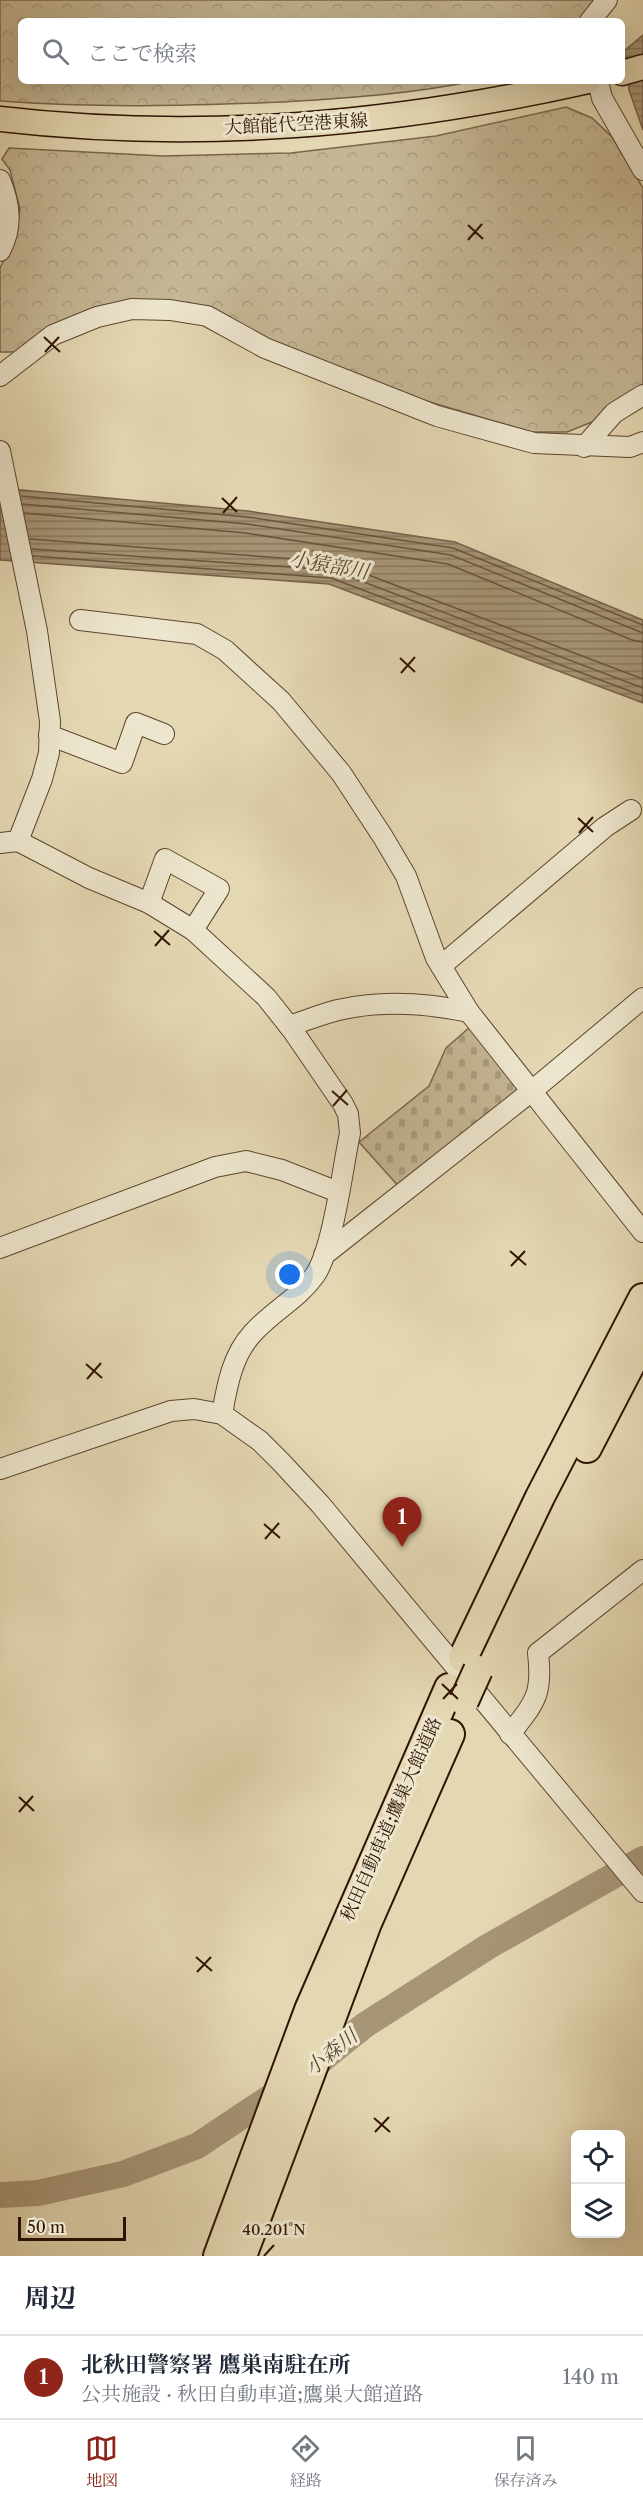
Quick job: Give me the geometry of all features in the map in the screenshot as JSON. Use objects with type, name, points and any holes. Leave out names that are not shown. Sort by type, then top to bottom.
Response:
[{"type":"highway","name":"秋田自動車道;鷹巣大館道路","points":[[231,2251],[273,2105],[457,1694],[540,1497],[643,1298]]},
{"type":"highway","name":"秋田自動車道;鷹巣大館道路","points":[[470,1664],[537,1546],[643,1340]]},
{"type":"highway","name":"秋田自動車道;鷹巣大館道路","points":[[231,2251],[302,2093],[355,1925]]},
{"type":"main road","points":[[625,72],[643,67]]},
{"type":"main road","name":"大館能代空港東線","points":[[0,119],[61,126],[196,129],[291,127],[457,108],[573,84]]},
{"type":"street","points":[[592,18],[607,0]]},
{"type":"street","points":[[599,84],[602,98],[643,170]]},
{"type":"street","points":[[0,180],[6,194],[10,219],[6,239],[0,251]]},
{"type":"street","points":[[0,376],[52,335],[97,317],[132,309],[170,310],[207,316],[265,348],[438,416],[534,443],[584,447],[630,447],[643,442]]},
{"type":"street","points":[[584,447],[614,413],[643,395]]},
{"type":"street","points":[[0,451],[37,632],[50,721],[49,753],[42,779],[9,842],[149,903],[193,930],[266,997],[290,1026],[348,1114],[350,1133],[324,1255],[316,1274],[298,1294],[251,1334],[230,1371],[222,1414]]},
{"type":"street","points":[[81,620],[197,634],[225,650],[281,700],[341,773],[383,837],[405,876],[441,966],[469,1012],[533,1090],[643,1232]]},
{"type":"street","points":[[50,735],[122,763],[136,723],[164,734]]},
{"type":"street","points":[[441,966],[605,827],[631,810]]},
{"type":"street","points":[[149,903],[165,859],[219,889],[193,930]]},
{"type":"street","points":[[324,1255],[533,1090],[643,998]]},
{"type":"street","points":[[290,1026],[338,1010],[377,1005],[430,1004],[469,1012]]},
{"type":"street","points":[[0,1248],[215,1167],[246,1161],[282,1170],[338,1192]]},
{"type":"street","points":[[0,1469],[171,1411],[194,1409],[222,1414],[260,1441],[320,1504],[643,1892]]},
{"type":"street","points":[[510,1734],[536,1701],[541,1675],[538,1653],[643,1570]]},
{"type":"green space","points":[[0,0],[601,0],[586,18],[18,18],[18,84],[457,84],[403,92],[283,102],[141,106],[0,101]]},
{"type":"green space","points":[[566,107],[592,118],[612,137],[643,188],[643,388],[597,420],[567,432],[531,432],[396,392],[254,336],[208,309],[55,326],[15,352],[0,352],[0,268],[15,237],[20,209],[10,170],[2,159],[9,148],[163,156],[291,153],[436,136]]},
{"type":"green space","points":[[470,1027],[523,1090],[400,1188],[359,1142],[429,1086],[446,1048]]},
{"type":"water","points":[[643,35],[643,130],[629,90],[625,50]]},
{"type":"water","name":"小猿部川","points":[[0,488],[248,511],[455,542],[643,620],[643,703],[329,584],[0,560]]},
{"type":"waterway","name":"小森川","points":[[0,2195],[38,2193],[123,2174],[197,2146],[299,2078],[365,2025],[489,1946],[643,1859]]},
{"type":"place","name":"北秋田警察署 鷹巣南駐在所","points":[[402,1547]]}]
